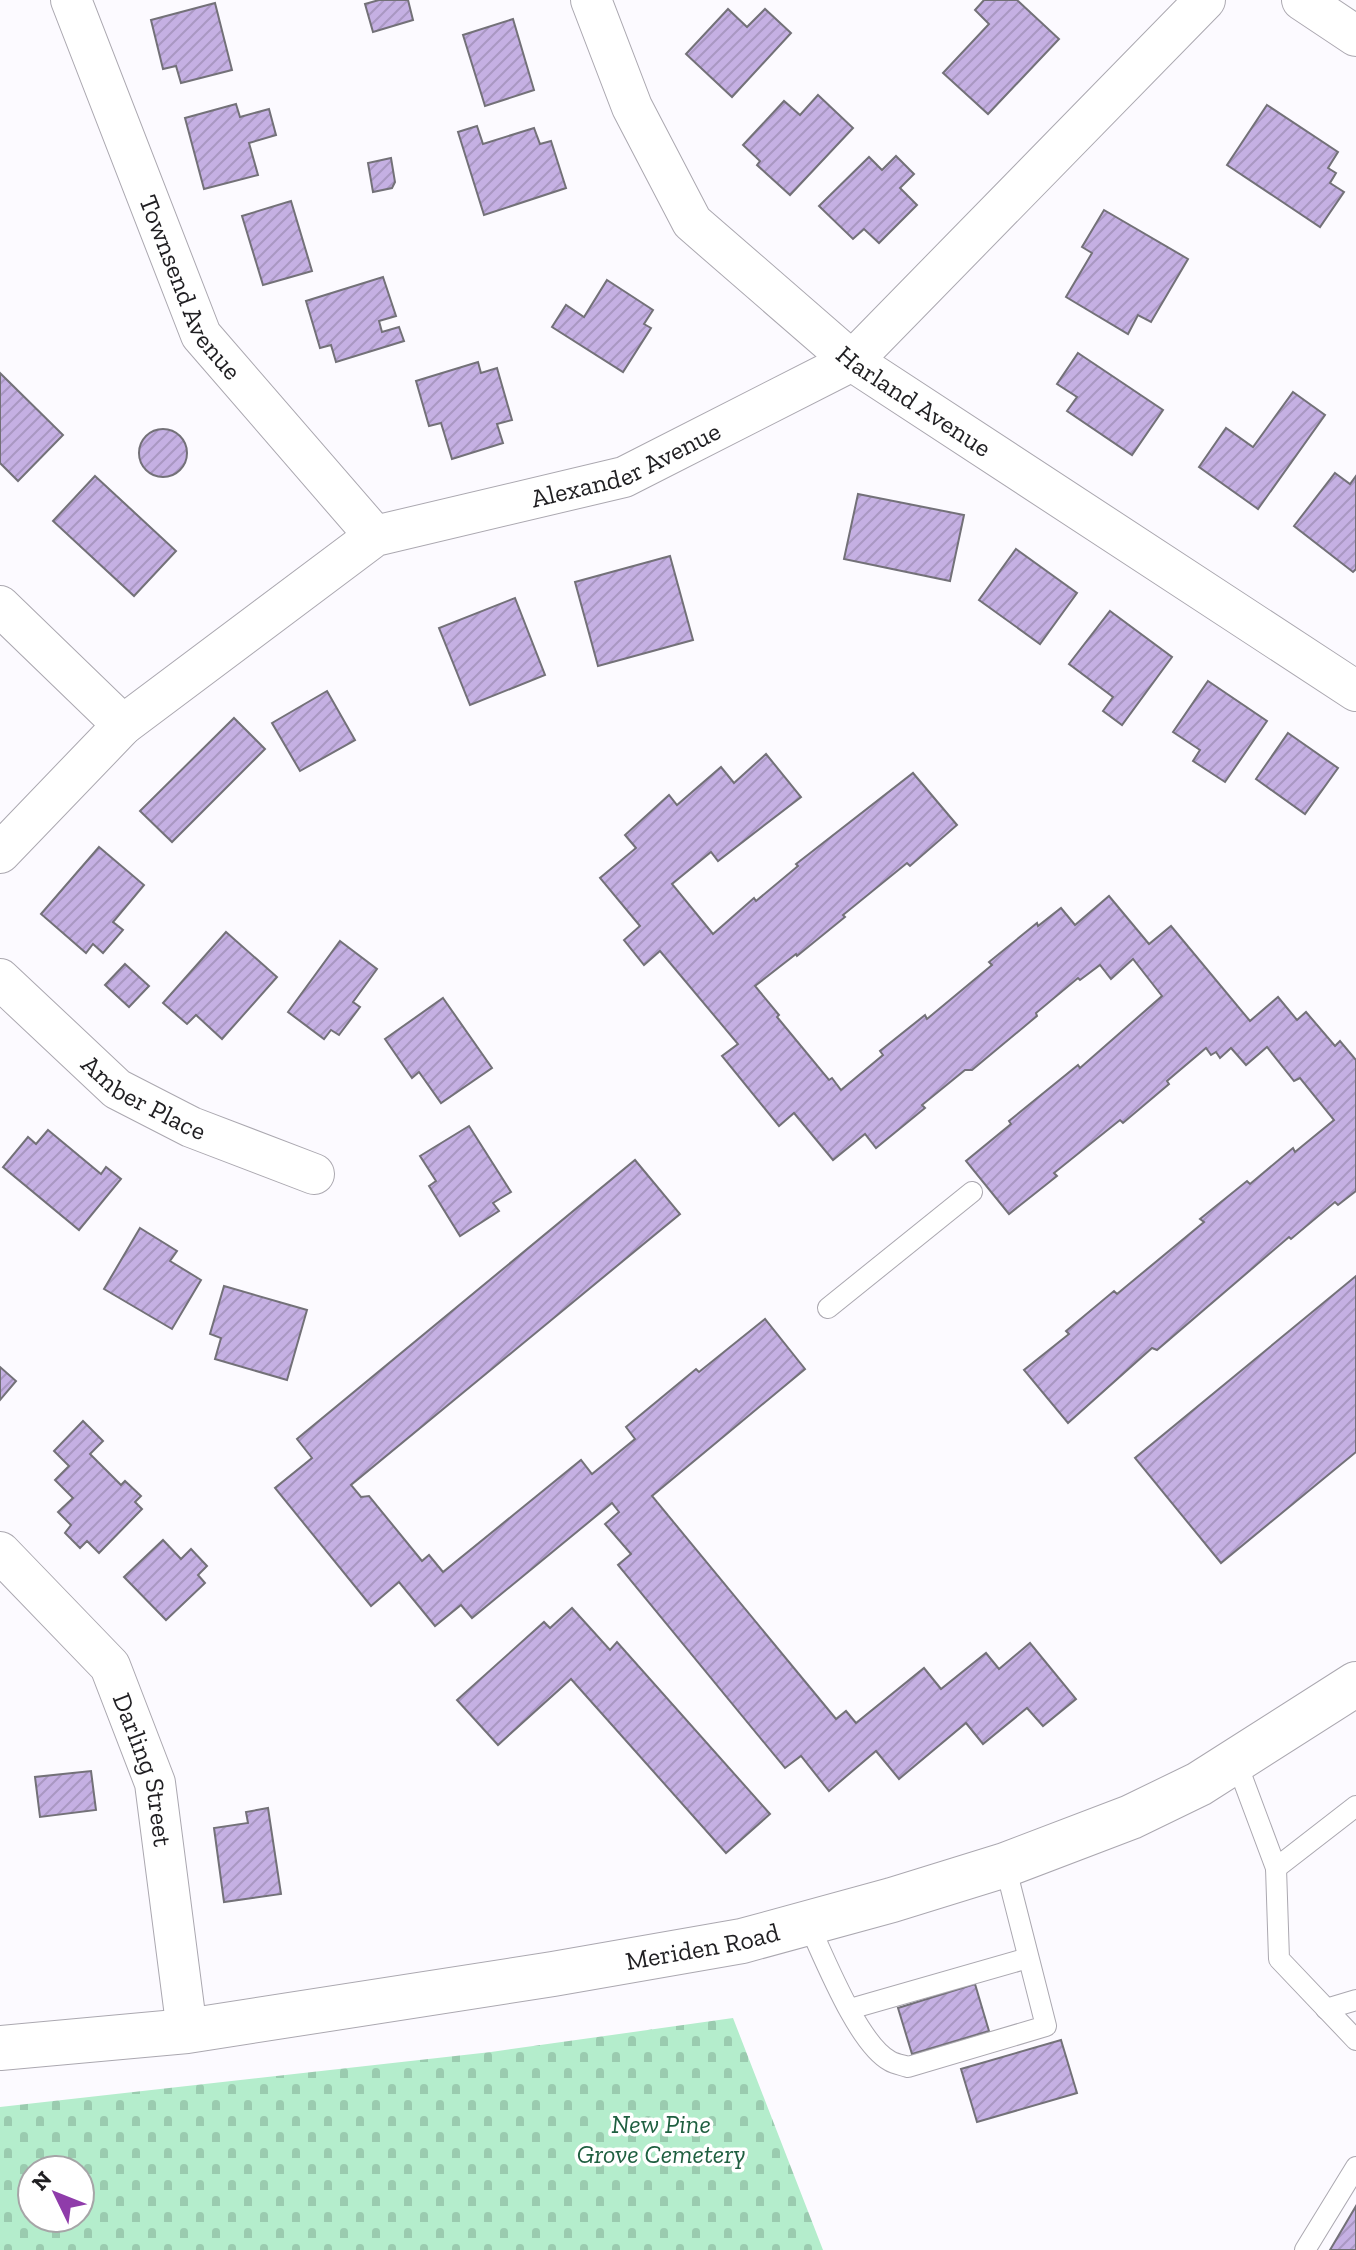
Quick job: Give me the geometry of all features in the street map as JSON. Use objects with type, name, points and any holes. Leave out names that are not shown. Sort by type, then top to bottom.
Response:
[{"type":"main road","name":"Meriden Road","points":[[0,2048],[187,2031],[742,1941],[1005,1865],[1131,1817],[1199,1784],[1356,1684]]},
{"type":"street","name":"Townsend Avenue","points":[[71,0],[201,335],[375,536]]},
{"type":"street","name":"Harland Avenue","points":[[591,0],[632,107],[692,222],[852,361],[1356,691]]},
{"type":"street","name":"Alexander Avenue","points":[[0,853],[123,725],[375,536],[624,477],[852,361],[1205,0]]},
{"type":"street","points":[[1302,0],[1356,36]]},
{"type":"street","points":[[0,606],[123,725]]},
{"type":"street","name":"Amber Place","points":[[0,979],[117,1089],[191,1127],[314,1174]]},
{"type":"street","name":"Darling Street","points":[[0,1552],[110,1666],[116,1681],[155,1783],[187,2031]]},
{"type":"lane","points":[[828,1308],[972,1192]]},
{"type":"lane","points":[[1236,1761],[1276,1868],[1279,1959],[1356,2040]]},
{"type":"lane","points":[[1276,1868],[1356,1806]]},
{"type":"lane","points":[[808,1923],[858,2026],[889,2061],[908,2067],[1046,2026],[1005,1865]]},
{"type":"lane","points":[[850,2009],[1028,1958]]},
{"type":"lane","points":[[1326,2009],[1356,2000]]},
{"type":"lane","points":[[1305,2250],[1356,2167]]},
{"type":"green space","name":"New Pine Grove Cemetery","points":[[733,2018],[823,2250],[0,2250],[0,2107],[491,2052]]},
{"type":"building","points":[[379,0],[408,0],[413,20],[373,32],[365,4]]},
{"type":"building","points":[[984,0],[1017,0],[1059,39],[988,114],[943,73],[989,24],[975,10]]},
{"type":"building","points":[[215,3],[232,70],[181,83],[176,66],[163,69],[151,20]]},
{"type":"building","points":[[728,9],[747,27],[765,9],[791,33],[732,97],[686,54]]},
{"type":"building","points":[[513,19],[534,90],[485,106],[463,35]]},
{"type":"building","points":[[818,95],[853,128],[790,195],[757,165],[760,161],[743,145],[784,101],[800,115]]},
{"type":"building","points":[[236,104],[240,117],[269,109],[276,135],[249,143],[258,175],[204,189],[185,118]]},
{"type":"building","points":[[1267,105],[1338,152],[1328,168],[1336,173],[1330,183],[1344,192],[1320,227],[1227,165]]},
{"type":"building","points":[[477,126],[483,144],[534,128],[540,144],[551,141],[566,188],[484,215],[458,132]]},
{"type":"building","points":[[896,156],[914,174],[900,188],[917,205],[879,243],[864,229],[853,239],[819,206],[869,157],[882,170]]},
{"type":"building","points":[[391,158],[395,182],[392,188],[373,192],[368,163]]},
{"type":"building","points":[[291,201],[312,271],[263,285],[242,216]]},
{"type":"building","points":[[1104,210],[1188,259],[1151,322],[1138,315],[1128,334],[1066,297],[1092,253],[1082,247]]},
{"type":"building","points":[[383,277],[396,316],[379,321],[382,332],[399,327],[404,341],[336,362],[331,345],[320,348],[306,301]]},
{"type":"building","points":[[607,280],[653,310],[644,324],[651,328],[623,372],[552,327],[566,305],[584,317]]},
{"type":"building","points":[[1078,353],[1163,410],[1132,455],[1067,411],[1077,397],[1057,384]]},
{"type":"building","points":[[478,362],[481,373],[497,368],[512,420],[497,424],[503,443],[452,459],[441,423],[429,426],[416,381]]},
{"type":"building","points":[[0,373],[63,435],[18,481],[0,463]]},
{"type":"building","points":[[1293,392],[1325,415],[1258,509],[1199,467],[1226,428],[1253,447]]},
{"type":"building","points":[[163,429],[180,436],[187,453],[180,470],[163,477],[146,470],[139,453],[146,436]]},
{"type":"building","points":[[1335,473],[1350,484],[1356,476],[1356,569],[1353,572],[1294,526]]},
{"type":"building","points":[[95,476],[176,551],[134,596],[53,521]]},
{"type":"building","points":[[858,494],[964,515],[950,581],[844,559]]},
{"type":"building","points":[[1016,549],[1077,593],[1040,644],[979,600]]},
{"type":"building","points":[[670,556],[693,640],[598,666],[575,582]]},
{"type":"building","points":[[515,598],[545,675],[470,705],[439,628]]},
{"type":"building","points":[[1110,611],[1172,657],[1122,725],[1103,711],[1113,697],[1069,664]]},
{"type":"building","points":[[1208,681],[1267,721],[1225,782],[1193,761],[1200,750],[1173,732]]},
{"type":"building","points":[[327,691],[355,740],[300,771],[272,723]]},
{"type":"building","points":[[234,718],[265,749],[172,842],[140,811]]},
{"type":"building","points":[[1288,733],[1338,768],[1305,814],[1256,779]]},
{"type":"building","points":[[766,754],[801,797],[718,861],[711,852],[672,884],[713,934],[754,898],[756,901],[798,866],[796,864],[913,773],[957,825],[910,866],[907,863],[797,956],[755,986],[829,1080],[832,1078],[841,1090],[883,1055],[880,1051],[925,1015],[927,1019],[1037,923],[1038,926],[1061,908],[1075,925],[1109,896],[1149,944],[1171,926],[1250,1021],[1278,997],[1297,1020],[1306,1012],[1335,1046],[1340,1041],[1356,1060],[1356,1191],[1338,1205],[1335,1202],[1291,1239],[1289,1237],[1157,1350],[1152,1348],[1068,1423],[1024,1370],[1069,1334],[1066,1331],[1114,1291],[1117,1294],[1204,1222],[1200,1219],[1247,1181],[1250,1184],[1293,1148],[1295,1152],[1334,1120],[1300,1078],[1294,1081],[1267,1047],[1246,1065],[1231,1048],[1220,1058],[1216,1052],[1211,1055],[1206,1048],[1123,1123],[1120,1120],[1009,1214],[966,1161],[1011,1124],[1009,1121],[1078,1065],[1080,1068],[1162,996],[1133,959],[1111,979],[1100,965],[1080,980],[1078,978],[972,1070],[965,1070],[922,1105],[925,1108],[876,1148],[865,1134],[833,1160],[794,1113],[779,1126],[722,1056],[738,1044],[660,951],[644,965],[624,940],[640,926],[600,878],[636,848],[625,835],[669,795],[677,805],[721,767],[734,783]]},
{"type":"building","points":[[99,847],[144,885],[113,922],[123,930],[103,953],[93,944],[86,953],[41,914]]},
{"type":"building","points":[[226,932],[277,977],[222,1039],[196,1015],[187,1024],[163,1003]]},
{"type":"building","points":[[340,941],[377,969],[353,1002],[360,1007],[339,1035],[331,1030],[324,1039],[288,1012]]},
{"type":"building","points":[[125,964],[149,986],[129,1007],[105,985]]},
{"type":"building","points":[[443,998],[492,1068],[441,1103],[419,1072],[412,1078],[385,1039]]},
{"type":"building","points":[[469,1126],[511,1192],[493,1203],[499,1211],[460,1236],[429,1186],[436,1181],[420,1156]]},
{"type":"building","points":[[48,1130],[101,1174],[106,1167],[121,1179],[79,1230],[3,1167],[28,1137],[36,1144]]},
{"type":"building","points":[[635,1160],[680,1214],[351,1485],[361,1497],[369,1496],[422,1561],[429,1555],[443,1572],[581,1460],[592,1474],[635,1439],[626,1427],[696,1369],[699,1372],[765,1319],[805,1369],[652,1496],[836,1719],[846,1711],[856,1723],[924,1668],[941,1689],[986,1653],[999,1669],[1030,1643],[1076,1699],[1043,1726],[1027,1708],[983,1744],[966,1723],[899,1779],[876,1751],[829,1791],[801,1756],[785,1768],[618,1565],[631,1554],[605,1524],[619,1512],[612,1503],[472,1618],[461,1605],[435,1626],[399,1582],[371,1606],[275,1488],[312,1458],[297,1439]]},
{"type":"building","points":[[140,1228],[177,1251],[170,1261],[201,1280],[172,1329],[104,1289]]},
{"type":"building","points":[[1356,1276],[1356,1452],[1221,1563],[1135,1458]]},
{"type":"building","points":[[224,1286],[307,1310],[287,1380],[215,1359],[221,1338],[210,1334]]},
{"type":"building","points":[[0,1367],[16,1381],[0,1400]]},
{"type":"building","points":[[83,1421],[103,1441],[90,1454],[121,1485],[125,1481],[141,1496],[135,1502],[142,1509],[99,1553],[87,1541],[80,1548],[65,1533],[71,1525],[58,1512],[73,1498],[55,1480],[69,1466],[54,1451]]},
{"type":"building","points":[[163,1540],[181,1559],[191,1549],[207,1566],[198,1575],[205,1583],[166,1620],[124,1577]]},
{"type":"building","points":[[572,1608],[610,1650],[617,1642],[770,1814],[726,1853],[571,1679],[498,1745],[457,1700],[544,1622],[550,1628]]},
{"type":"building","points":[[91,1771],[96,1810],[40,1817],[35,1777]]},
{"type":"building","points":[[268,1808],[281,1894],[224,1902],[214,1828],[248,1823],[246,1812]]},
{"type":"building","points":[[975,1984],[989,2031],[912,2054],[898,2008]]},
{"type":"building","points":[[1061,2040],[1077,2093],[977,2122],[961,2069]]},
{"type":"building","points":[[1356,2206],[1356,2250],[1330,2250]]}]
